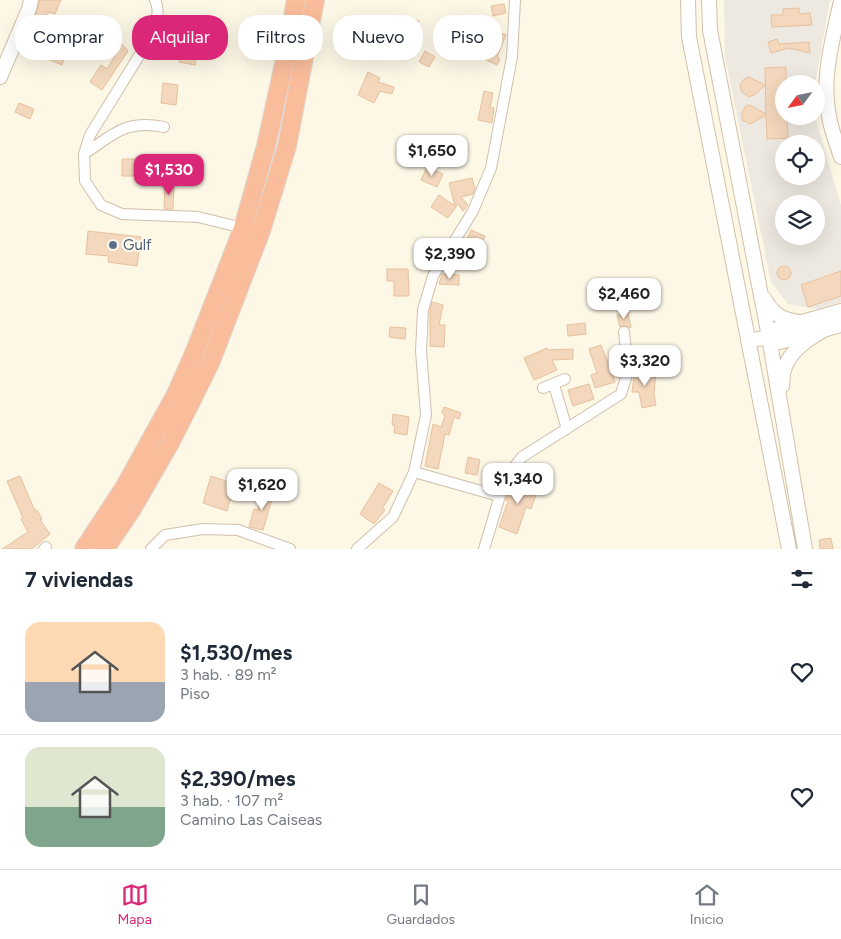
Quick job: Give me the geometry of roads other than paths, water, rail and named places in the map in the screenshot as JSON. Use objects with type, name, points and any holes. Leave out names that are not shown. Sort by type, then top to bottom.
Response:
[{"type":"highway","points":[[84,548],[124,488],[176,394],[195,352],[243,228],[266,146],[296,0]]},
{"type":"highway","points":[[110,545],[170,444],[211,361],[261,231],[287,146],[315,0]]},
{"type":"street","points":[[0,77],[31,0]]},
{"type":"street","points":[[155,0],[157,4],[157,20],[152,35],[90,135],[84,154],[85,181],[101,206],[122,214],[198,217],[243,228]]},
{"type":"street","points":[[357,549],[393,517],[414,472],[426,414],[421,351],[423,310],[433,276],[473,211],[491,168],[512,57],[515,0]]},
{"type":"street","points":[[688,0],[689,37],[789,549]]},
{"type":"street","points":[[709,0],[710,30],[768,337],[805,549]]},
{"type":"street","points":[[841,1],[832,42],[826,84],[829,116],[841,157]]},
{"type":"street","points":[[84,154],[124,127],[147,123],[164,127]]},
{"type":"street","points":[[758,286],[769,307],[777,316],[786,320],[803,322]]},
{"type":"street","points":[[748,342],[768,337],[777,329],[841,310]]},
{"type":"street","points":[[768,337],[780,342],[841,324]]},
{"type":"street","points":[[780,405],[784,369],[792,355],[804,342],[824,330]]},
{"type":"street","points":[[484,549],[505,479],[522,457],[621,394],[628,371],[624,332]]},
{"type":"street","points":[[543,388],[565,379]]},
{"type":"street","points":[[554,384],[567,429]]},
{"type":"street","points":[[414,472],[499,496]]},
{"type":"street","points":[[151,549],[165,535],[203,529],[238,530],[290,549]]},
{"type":"place","name":"Gulf","points":[[113,245]]}]
